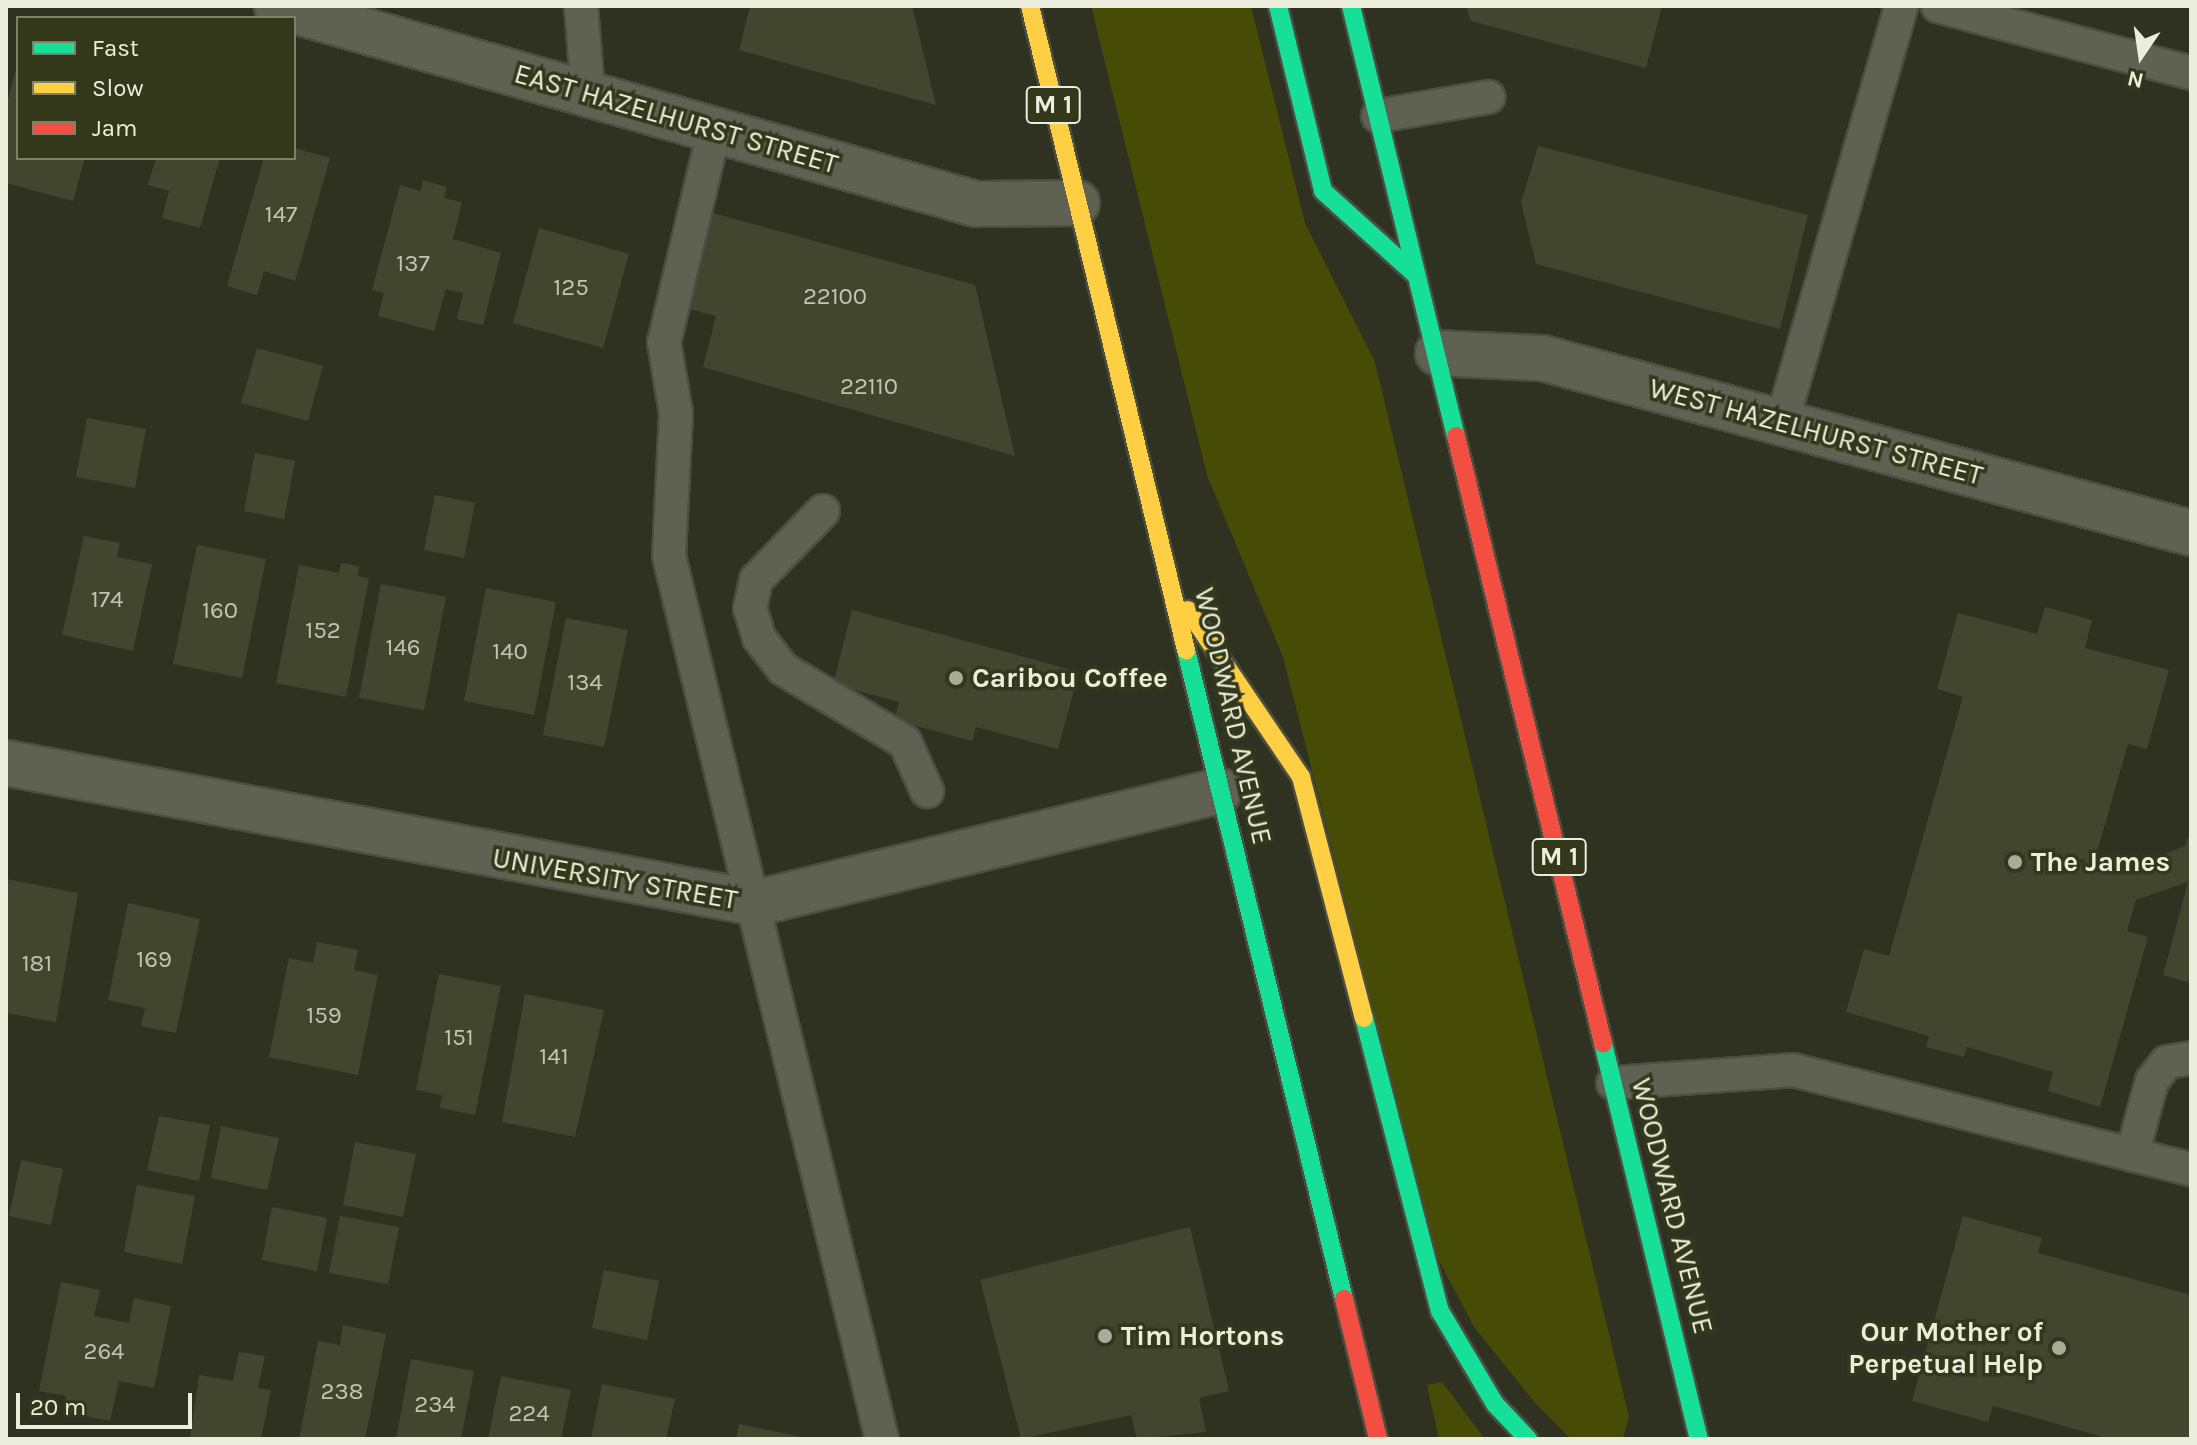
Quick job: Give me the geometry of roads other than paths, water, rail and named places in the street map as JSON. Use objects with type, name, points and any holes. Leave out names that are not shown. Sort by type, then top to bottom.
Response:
[{"type":"main road","name":"WOODWARD AVENUE","points":[[1030,6],[1175,592],[1220,791],[1378,1439]]},
{"type":"main road","points":[[1278,6],[1323,191],[1416,275]]},
{"type":"main road","name":"WOODWARD AVENUE","points":[[1351,6],[1438,353],[1699,1439]]},
{"type":"main road","points":[[1175,592],[1301,777],[1440,1311],[1495,1404],[1528,1439]]},
{"type":"street","name":"EAST HAZELHURST STREET","points":[[277,6],[976,204],[1077,203]]},
{"type":"street","name":"WEST HAZELHURST STREET","points":[[1438,353],[1542,358],[2191,533]]},
{"type":"street","name":"UNIVERSITY STREET","points":[[6,763],[756,903],[1220,791]]},
{"type":"lane","points":[[581,6],[588,93]]},
{"type":"lane","points":[[1782,422],[1901,6]]},
{"type":"lane","points":[[1938,6],[2191,73]]},
{"type":"lane","points":[[1378,116],[1488,97]]},
{"type":"lane","points":[[714,131],[664,342],[676,413],[669,556],[756,903],[882,1439]]},
{"type":"lane","points":[[823,511],[756,580],[750,608],[759,638],[783,669],[905,742],[927,791]]},
{"type":"lane","points":[[2132,1155],[2152,1081],[2167,1062],[2191,1058]]},
{"type":"lane","points":[[1613,1083],[1793,1070],[2191,1169]]},
{"type":"place","name":"Caribou Coffee","points":[[956,678]]},
{"type":"place","name":"The James","points":[[2015,862]]},
{"type":"place","name":"Tim Hortons","points":[[1105,1336]]},
{"type":"place","name":"Our Mother of Perpetual Help","points":[[2059,1348]]}]
